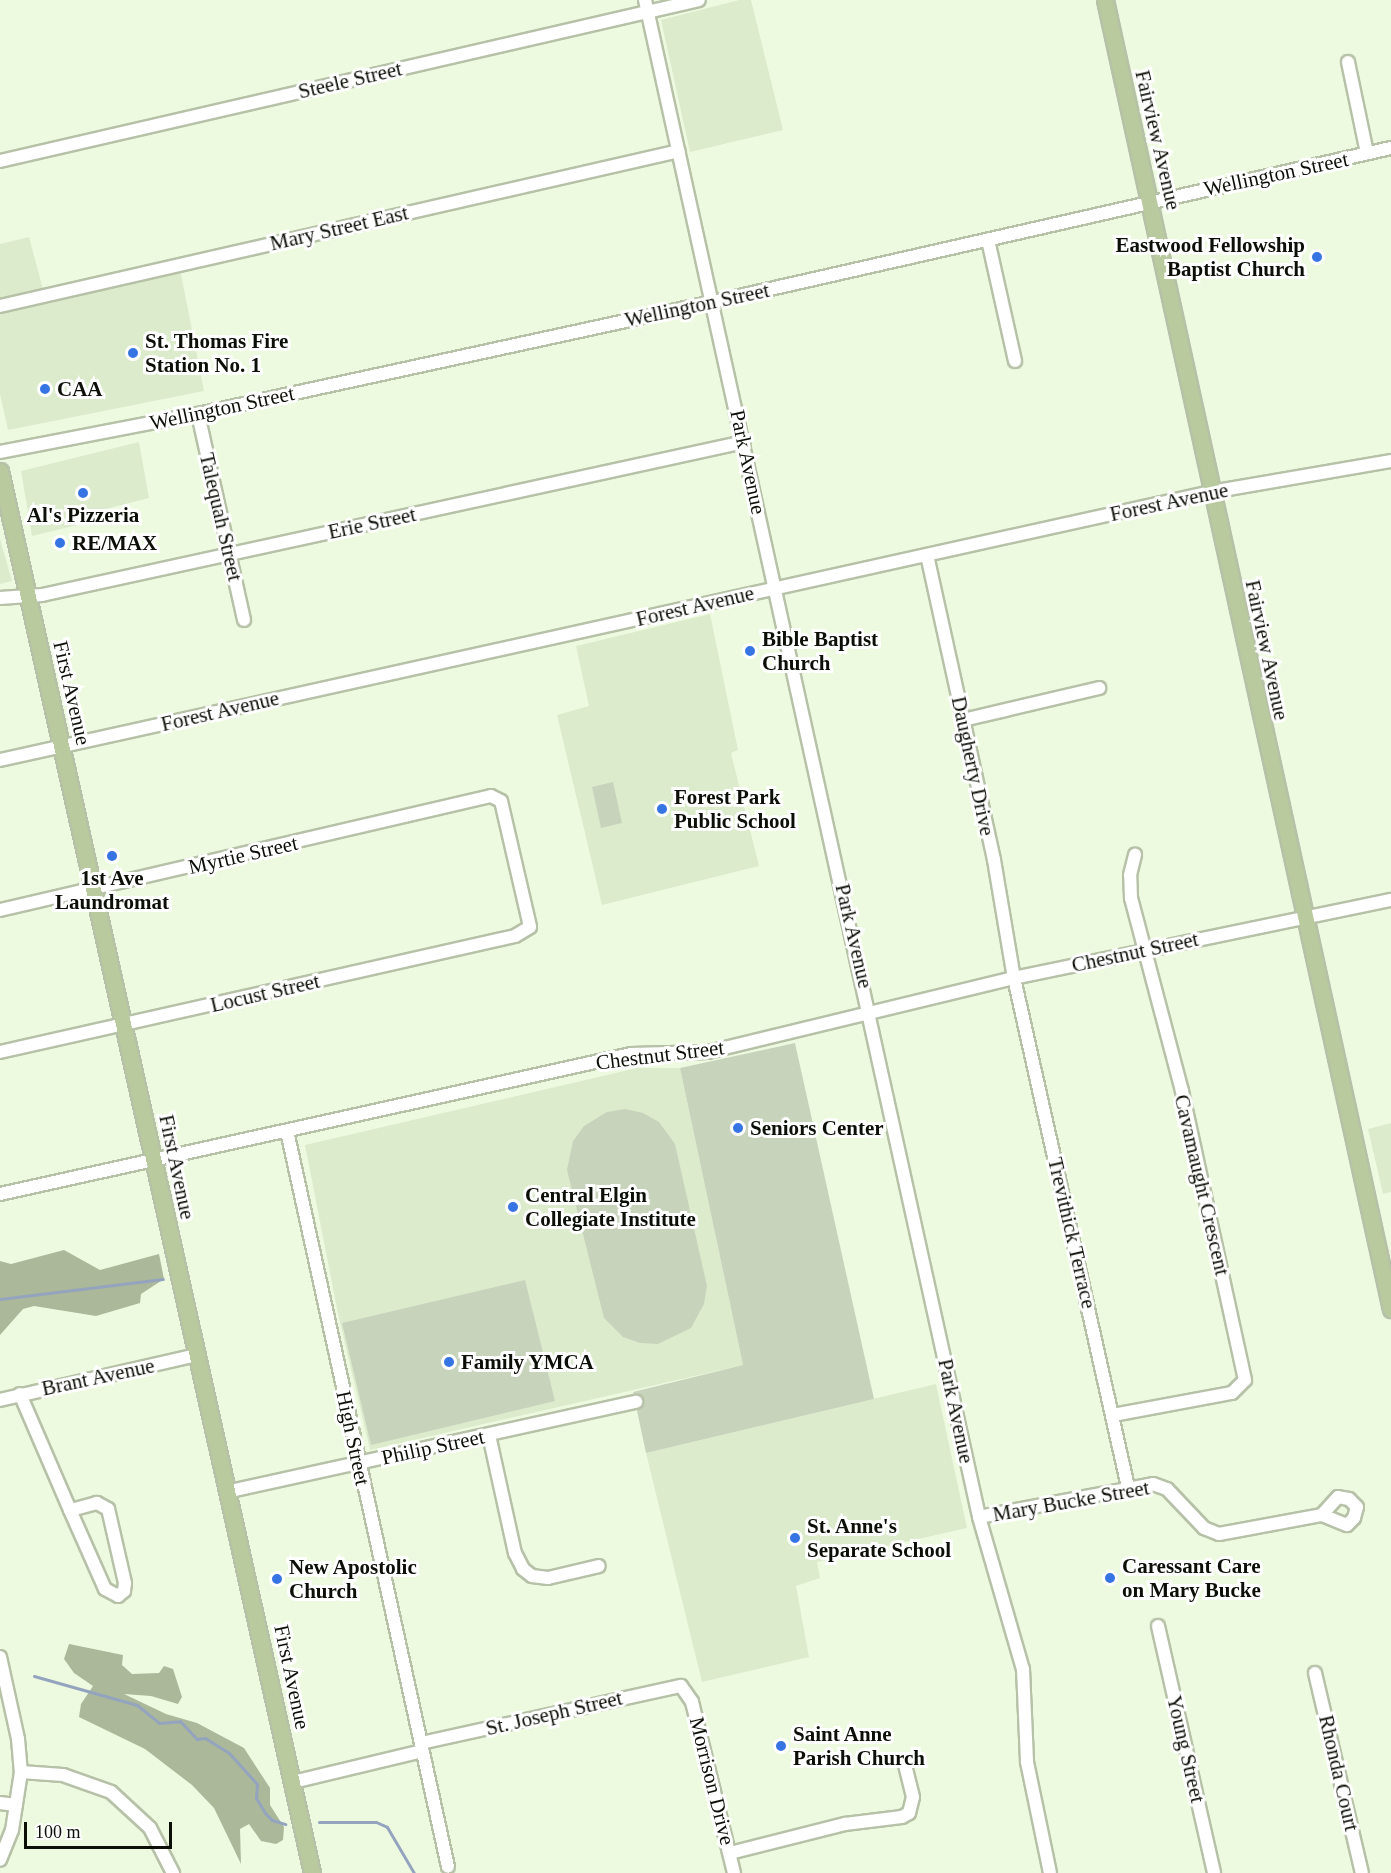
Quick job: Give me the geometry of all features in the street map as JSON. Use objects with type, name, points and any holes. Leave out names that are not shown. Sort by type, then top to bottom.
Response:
[{"type":"main road","name":"Fairview Avenue","points":[[1105,0],[1391,1309]]},
{"type":"main road","name":"First Avenue","points":[[0,471],[126,1025],[197,1355],[230,1491],[312,1873]]},
{"type":"street","name":"Steele Street","points":[[0,161],[647,6],[699,0]]},
{"type":"street","name":"Park Avenue","points":[[647,6],[870,1012],[979,1517],[1023,1669],[1027,1762],[1050,1873]]},
{"type":"street","points":[[1348,62],[1367,153]]},
{"type":"street","name":"Wellington Street","points":[[0,452],[198,414],[713,302],[1391,148]]},
{"type":"street","name":"Mary Street East","points":[[0,306],[679,151]]},
{"type":"street","points":[[988,240],[1015,361]]},
{"type":"street","name":"Talequah Street","points":[[198,414],[244,620]]},
{"type":"street","name":"Erie Street","points":[[0,598],[29,597],[744,442]]},
{"type":"street","name":"Forest Avenue","points":[[0,760],[1211,492],[1391,461]]},
{"type":"street","name":"Daugherty Drive","points":[[927,555],[963,720],[1014,978]]},
{"type":"street","points":[[963,720],[1099,688]]},
{"type":"street","name":"Myrtie Street","points":[[0,910],[498,796],[501,801],[528,930]]},
{"type":"street","name":"Cavamaught Crescent","points":[[1113,1415],[1232,1393],[1245,1380],[1182,1091],[1142,950],[1129,886],[1135,855]]},
{"type":"street","name":"Chestnut Street","points":[[0,1194],[630,1054],[708,1052],[1014,978],[1391,900]]},
{"type":"street","name":"Locust Street","points":[[0,1052],[515,936],[528,930]]},
{"type":"street","name":"Trevithick Terrace","points":[[1014,978],[1128,1487]]},
{"type":"street","name":"High Street","points":[[288,1131],[358,1463],[448,1867]]},
{"type":"street","name":"Brant Avenue","points":[[0,1400],[197,1355]]},
{"type":"street","points":[[20,1394],[70,1510],[105,1589],[118,1596],[124,1591],[125,1583],[108,1509],[97,1503],[70,1510]]},
{"type":"street","name":"Philip Street","points":[[230,1491],[636,1402]]},
{"type":"street","points":[[489,1435],[515,1553],[523,1569],[532,1576],[548,1578],[599,1566]]},
{"type":"street","name":"Mary Bucke Street","points":[[979,1517],[1128,1487],[1161,1486],[1204,1528],[1219,1534],[1322,1515]]},
{"type":"street","name":"Young Street","points":[[1158,1626],[1214,1873]]},
{"type":"street","points":[[0,1657],[18,1739],[21,1772],[12,1830],[0,1860]]},
{"type":"street","name":"Rhonda Court","points":[[1315,1673],[1362,1873]]},
{"type":"street","name":"St. Joseph Street","points":[[293,1782],[421,1747],[676,1685],[686,1690]]},
{"type":"street","name":"Morrison Drive","points":[[686,1690],[694,1709],[735,1873]]},
{"type":"street","points":[[730,1854],[845,1824],[902,1817],[909,1813],[913,1797],[904,1761]]},
{"type":"street","points":[[21,1772],[69,1776],[111,1792],[150,1828],[173,1873]]},
{"type":"street","points":[[0,1803],[16,1804]]},
{"type":"shaded area","points":[[739,0],[751,0],[783,130],[690,152],[661,20]]},
{"type":"shaded area","points":[[29,237],[47,304],[180,269],[204,391],[8,430],[0,394],[0,244]]},
{"type":"shaded area","points":[[139,442],[149,498],[94,512],[94,521],[32,536],[21,471]]},
{"type":"shaded area","points":[[0,539],[12,581],[0,584]]},
{"type":"shaded area","name":"Forest Park Public School","points":[[710,614],[738,750],[731,753],[759,866],[602,905],[557,715],[589,706],[576,646]]},
{"type":"shaded area","points":[[613,782],[622,823],[601,828],[592,787]]},
{"type":"shaded area","points":[[795,1043],[874,1399],[646,1453],[633,1392],[743,1365],[680,1068]]},
{"type":"shaded area","name":"Central Elgin Collegiate Institute","points":[[637,1068],[680,1068],[743,1365],[370,1450],[338,1314],[305,1145]]},
{"type":"shaded area","points":[[625,1109],[643,1113],[659,1122],[675,1144],[707,1286],[704,1304],[691,1328],[658,1344],[640,1343],[623,1337],[604,1318],[567,1170],[573,1141],[584,1126],[607,1112]]},
{"type":"shaded area","points":[[1391,1123],[1391,1192],[1383,1194],[1368,1129]]},
{"type":"shaded area","points":[[64,1250],[100,1270],[159,1254],[164,1279],[141,1294],[140,1303],[96,1316],[34,1306],[23,1309],[0,1335],[0,1261],[11,1264]]},
{"type":"shaded area","name":"Family YMCA","points":[[525,1280],[555,1401],[371,1445],[342,1323]]},
{"type":"shaded area","name":"St. Anne's Separate School","points":[[936,1384],[967,1528],[817,1562],[820,1578],[796,1586],[809,1657],[702,1682],[646,1453]]},
{"type":"shaded area","points":[[69,1644],[123,1655],[122,1665],[132,1674],[159,1673],[164,1666],[173,1669],[182,1697],[178,1704],[151,1696],[124,1694],[166,1714],[197,1723],[244,1748],[270,1788],[270,1805],[284,1827],[283,1840],[276,1844],[261,1841],[249,1824],[240,1829],[241,1864],[214,1808],[192,1785],[145,1749],[79,1717],[81,1704],[93,1686],[74,1673],[64,1659]]},
{"type":"waterway","points":[[0,1299],[163,1279]]},
{"type":"waterway","points":[[34,1676],[137,1705],[159,1723],[180,1721],[197,1739],[205,1738],[229,1753],[257,1784],[256,1798],[265,1813],[272,1820],[285,1824]]},
{"type":"waterway","points":[[319,1822],[376,1822],[387,1827],[414,1873]]},
{"type":"place","name":"Eastwood Fellowship Baptist Church","points":[[1317,257]]},
{"type":"place","name":"St. Thomas Fire Station No. 1","points":[[133,353]]},
{"type":"place","name":"CAA","points":[[45,389]]},
{"type":"place","name":"Al's Pizzeria","points":[[83,493]]},
{"type":"place","name":"RE/MAX","points":[[60,543]]},
{"type":"place","name":"Bible Baptist Church","points":[[750,651]]},
{"type":"place","name":"Forest Park Public School","points":[[662,809]]},
{"type":"place","name":"1st Ave Laundromat","points":[[112,856]]},
{"type":"place","name":"Seniors Center","points":[[738,1128]]},
{"type":"place","name":"Central Elgin Collegiate Institute","points":[[513,1207]]},
{"type":"place","name":"Family YMCA","points":[[449,1362]]},
{"type":"place","name":"St. Anne's Separate School","points":[[795,1538]]},
{"type":"place","name":"Caressant Care on Mary Bucke","points":[[1110,1578]]},
{"type":"place","name":"New Apostolic Church","points":[[277,1579]]},
{"type":"place","name":"Saint Anne Parish Church","points":[[781,1746]]}]
